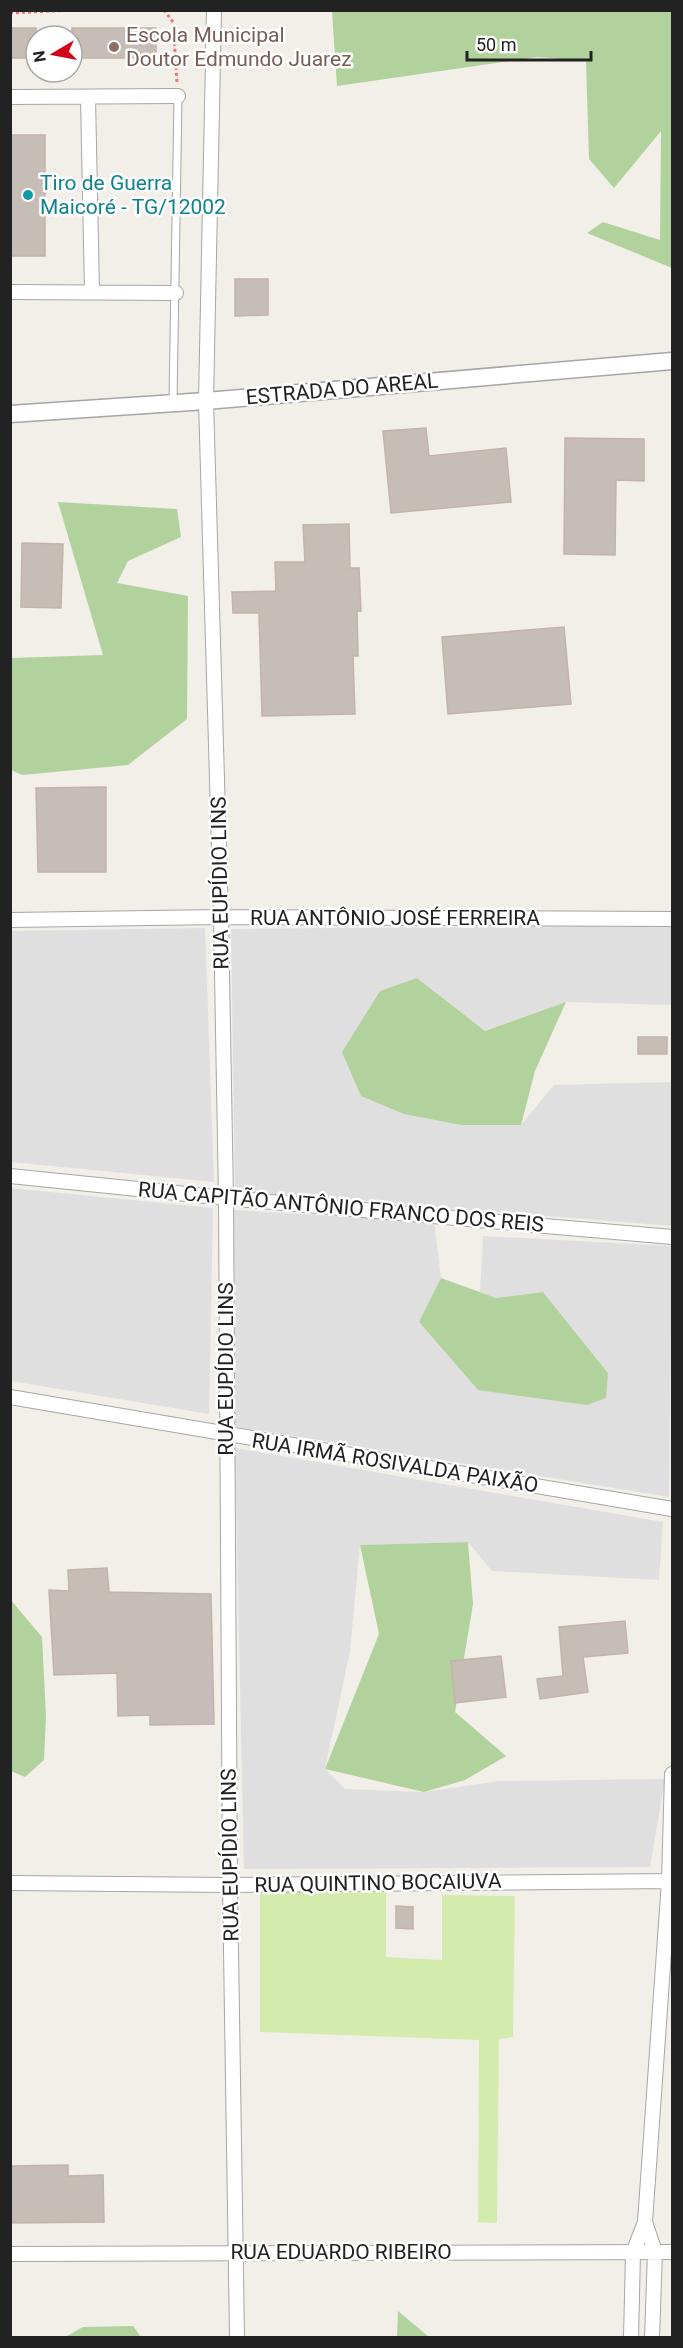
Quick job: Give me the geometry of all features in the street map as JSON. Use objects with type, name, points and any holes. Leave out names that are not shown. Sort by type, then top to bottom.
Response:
[{"type":"street","name":"RUA EUPÍDIO LINS","points":[[214,10],[206,401],[221,917],[226,1198],[230,1885],[237,2337]]},
{"type":"street","points":[[10,97],[178,96]]},
{"type":"street","points":[[88,97],[92,292]]},
{"type":"street","points":[[10,292],[176,293]]},
{"type":"street","name":"ESTRADA DO AREAL","points":[[10,414],[206,401],[672,361]]},
{"type":"street","name":"RUA ANTÔNIO JOSÉ FERREIRA","points":[[10,920],[221,917],[672,919]]},
{"type":"street","name":"RUA CAPITÃO ANTÔNIO FRANCO DOS REIS","points":[[10,1176],[226,1198],[672,1237]]},
{"type":"street","name":"RUA IRMÃ ROSIVALDA PAIXÃO","points":[[10,1397],[672,1509]]},
{"type":"street","points":[[631,2337],[633,2253],[645,2222],[671,1881],[672,1774]]},
{"type":"street","name":"RUA QUINTINO BOCAIUVA","points":[[10,1883],[230,1885],[671,1881]]},
{"type":"street","points":[[645,2222],[655,2252],[652,2337]]},
{"type":"street","name":"RUA EDUARDO RIBEIRO","points":[[10,2254],[672,2252]]},
{"type":"lane","points":[[173,403],[178,96]]},
{"type":"path","points":[[10,13],[72,10]]},
{"type":"path","points":[[164,10],[173,22],[178,96]]},
{"type":"shaded area","points":[[672,925],[672,1005],[566,1002],[485,1031],[417,978],[521,1125],[554,1085],[672,1082],[672,1226],[235,1191],[231,929]]},
{"type":"shaded area","points":[[205,928],[214,1182],[11,1162],[11,931]]},
{"type":"shaded area","points":[[10,1188],[213,1208],[209,1414],[11,1381]]},
{"type":"shaded area","points":[[234,1210],[434,1222],[441,1278],[419,1322],[478,1390],[608,1373],[543,1292],[496,1298],[480,1292],[483,1236],[672,1246],[669,1497],[232,1426]]},
{"type":"shaded area","points":[[235,1448],[663,1522],[659,1580],[492,1571],[468,1542],[360,1545],[350,1651],[325,1769],[345,1789],[424,1792],[500,1781],[665,1779],[650,1867],[244,1869]]},
{"type":"green space","points":[[332,11],[672,11],[672,268],[587,233],[603,222],[660,240],[661,131],[614,188],[589,159],[586,61],[538,57],[337,86]]},
{"type":"green space","points":[[58,502],[177,509],[181,537],[128,561],[117,583],[188,596],[187,719],[128,765],[22,775],[11,770],[11,658],[103,655]]},
{"type":"green space","points":[[417,978],[485,1031],[566,1002],[535,1071],[521,1125],[461,1125],[404,1114],[361,1096],[342,1052],[380,991]]},
{"type":"green space","points":[[441,1278],[496,1298],[543,1292],[608,1373],[606,1398],[587,1405],[478,1390],[419,1322]]},
{"type":"green space","points":[[468,1542],[473,1604],[455,1712],[506,1756],[465,1780],[424,1792],[325,1769],[379,1634],[360,1545]]},
{"type":"green space","points":[[10,1599],[42,1637],[46,1716],[44,1760],[25,1777],[11,1771]]},
{"type":"green space","points":[[260,1891],[386,1892],[386,1957],[442,1960],[442,1895],[515,1896],[513,2037],[499,2039],[497,2223],[478,2222],[479,2040],[260,2032]]},
{"type":"green space","points":[[398,2311],[429,2337],[397,2337]]},
{"type":"green space","points":[[133,2326],[141,2337],[65,2337],[83,2327]]},
{"type":"building","points":[[10,28],[24,28],[24,58],[10,58]]},
{"type":"building","name":"Escola Municipal Doutor Edmundo Juarez","points":[[84,28],[156,28],[156,58],[84,58]]},
{"type":"building","name":"Tiro de Guerra Maicoré - TG/12002","points":[[10,135],[45,135],[45,256],[10,256]]},
{"type":"building","points":[[235,279],[268,279],[268,315],[235,316]]},
{"type":"building","points":[[426,428],[429,456],[506,448],[511,502],[391,513],[383,431]]},
{"type":"building","points":[[565,438],[644,439],[644,481],[616,480],[615,555],[564,554]]},
{"type":"building","points":[[349,524],[350,568],[359,568],[361,611],[357,611],[358,656],[353,656],[355,714],[262,716],[259,613],[233,613],[232,592],[276,591],[275,562],[305,562],[303,525]]},
{"type":"building","points":[[22,543],[63,544],[61,608],[21,607]]},
{"type":"building","points":[[564,627],[571,704],[448,714],[442,637]]},
{"type":"building","points":[[106,787],[106,872],[38,872],[36,788]]},
{"type":"building","points":[[638,1037],[667,1037],[667,1054],[638,1054]]},
{"type":"building","points":[[107,1568],[109,1592],[211,1594],[214,1724],[150,1725],[150,1715],[118,1716],[117,1673],[54,1675],[49,1590],[69,1591],[68,1570]]},
{"type":"building","points":[[625,1621],[628,1653],[583,1657],[588,1692],[540,1699],[537,1679],[563,1676],[559,1627]]},
{"type":"building","points":[[501,1656],[506,1697],[455,1703],[451,1661]]},
{"type":"building","points":[[396,1906],[413,1907],[413,1929],[396,1928]]},
{"type":"building","points":[[68,2165],[68,2176],[103,2175],[104,2222],[10,2223],[10,2166]]},
{"type":"place","name":"Escola Municipal Doutor Edmundo Juarez","points":[[114,47]]},
{"type":"place","name":"Tiro de Guerra Maicoré - TG/12002","points":[[28,195]]}]
